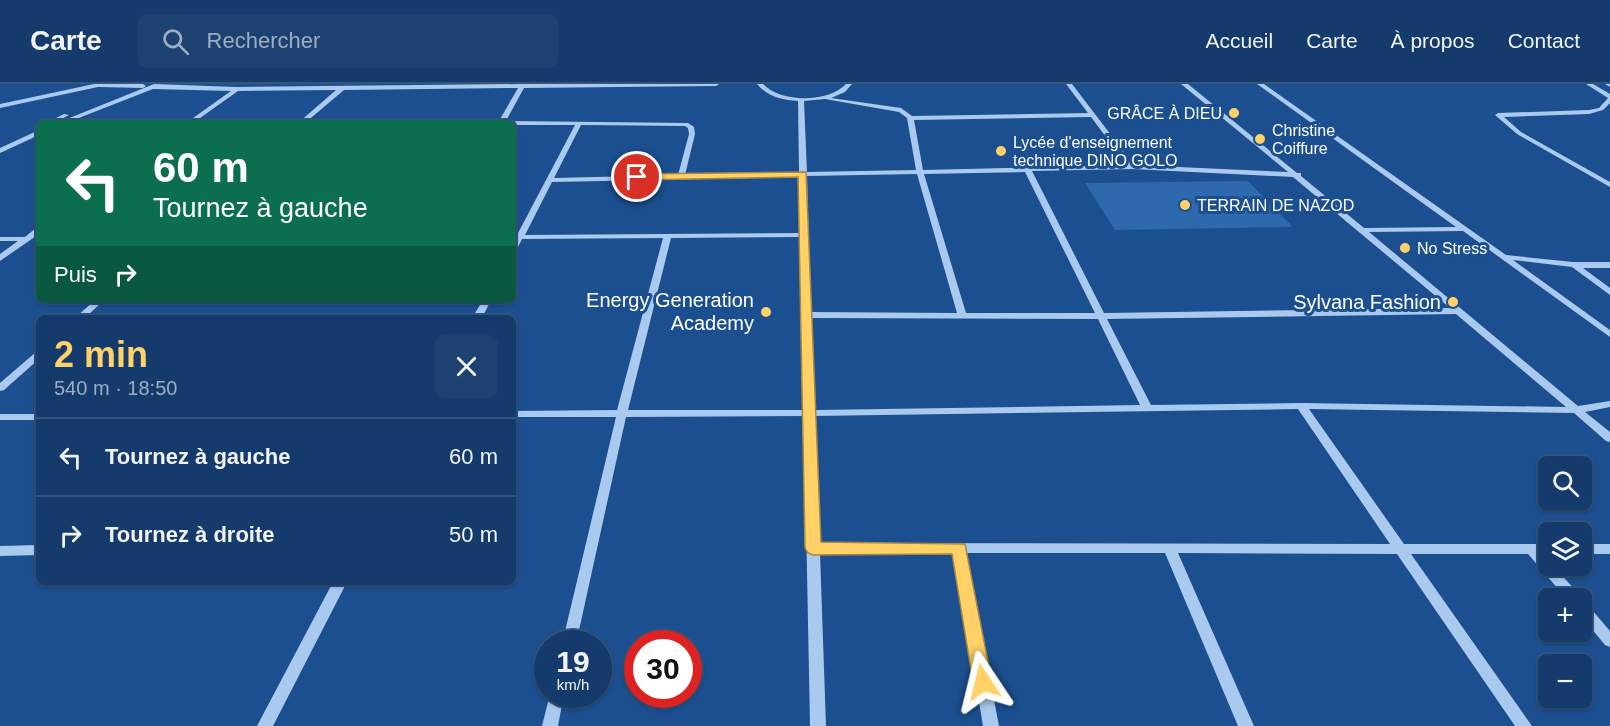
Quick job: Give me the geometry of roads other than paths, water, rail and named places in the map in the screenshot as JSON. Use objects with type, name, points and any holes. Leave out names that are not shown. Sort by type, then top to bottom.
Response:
[{"type":"street","points":[[69,84],[75,89]]},
{"type":"street","points":[[0,106],[101,84],[237,89],[716,84]]},
{"type":"street","points":[[57,120],[149,86],[162,84]]},
{"type":"street","points":[[760,84],[767,92],[776,96],[801,99],[821,98],[901,110],[907,114],[910,118],[920,172],[962,315]]},
{"type":"street","points":[[821,98],[843,92],[849,84]]},
{"type":"street","points":[[1069,84],[1132,167]]},
{"type":"street","points":[[1184,84],[1364,230],[1610,438]]},
{"type":"street","points":[[1260,84],[1505,256],[1610,334]]},
{"type":"street","points":[[1589,84],[1610,98],[1602,109],[1589,112],[1498,115],[1519,133],[1610,185]]},
{"type":"street","points":[[503,120],[523,85]]},
{"type":"street","points":[[67,120],[149,86]]},
{"type":"street","points":[[305,120],[342,88]]},
{"type":"street","points":[[193,120],[237,89]]},
{"type":"street","points":[[801,99],[818,726]]},
{"type":"street","points":[[910,118],[1092,115]]},
{"type":"street","points":[[516,122],[686,124],[690,127],[692,134],[681,176]]},
{"type":"street","points":[[516,237],[550,180],[579,123]]},
{"type":"street","points":[[0,145],[36,128]]},
{"type":"street","points":[[0,151],[36,133]]},
{"type":"street","points":[[550,180],[1132,167],[1298,176]]},
{"type":"street","points":[[1029,170],[1147,408]]},
{"type":"street","points":[[1364,230],[1466,229]]},
{"type":"street","points":[[0,258],[36,232]]},
{"type":"street","points":[[516,237],[804,235]]},
{"type":"street","points":[[572,630],[622,413],[668,236]]},
{"type":"street","points":[[0,239],[36,238]]},
{"type":"street","points":[[1505,256],[1573,265],[1610,265]]},
{"type":"street","points":[[1573,265],[1610,292]]},
{"type":"street","points":[[83,315],[97,303]]},
{"type":"street","points":[[807,315],[1100,316],[1456,310]]},
{"type":"street","points":[[0,388],[36,357]]},
{"type":"street","points":[[516,414],[809,413],[1300,406],[1576,410],[1610,406]]},
{"type":"street","points":[[1300,406],[1524,726]]},
{"type":"street","points":[[0,417],[36,417]]},
{"type":"street","points":[[813,548],[1538,549]]},
{"type":"street","points":[[959,548],[991,726]]},
{"type":"street","points":[[1169,548],[1246,726]]},
{"type":"street","points":[[1531,549],[1565,588]]},
{"type":"street","points":[[1592,549],[1610,549]]},
{"type":"street","points":[[0,551],[36,550]]},
{"type":"street","points":[[265,726],[338,585]]},
{"type":"street","points":[[1592,620],[1610,641]]},
{"type":"street","points":[[550,726],[554,708]]},
{"type":"place","name":"GRÂCE À DIEU","points":[[1234,113]]},
{"type":"place","name":"Christine Coiffure","points":[[1260,139]]},
{"type":"place","name":"Lycée d'enseignement technique DINO GOLO","points":[[1001,151]]},
{"type":"place","name":"TERRAIN DE NAZOD","points":[[1185,205]]},
{"type":"place","name":"No Stress","points":[[1405,248]]},
{"type":"place","name":"Sylvana Fashion","points":[[1453,302]]},
{"type":"place","name":"Energy Generation Academy","points":[[766,312]]}]
